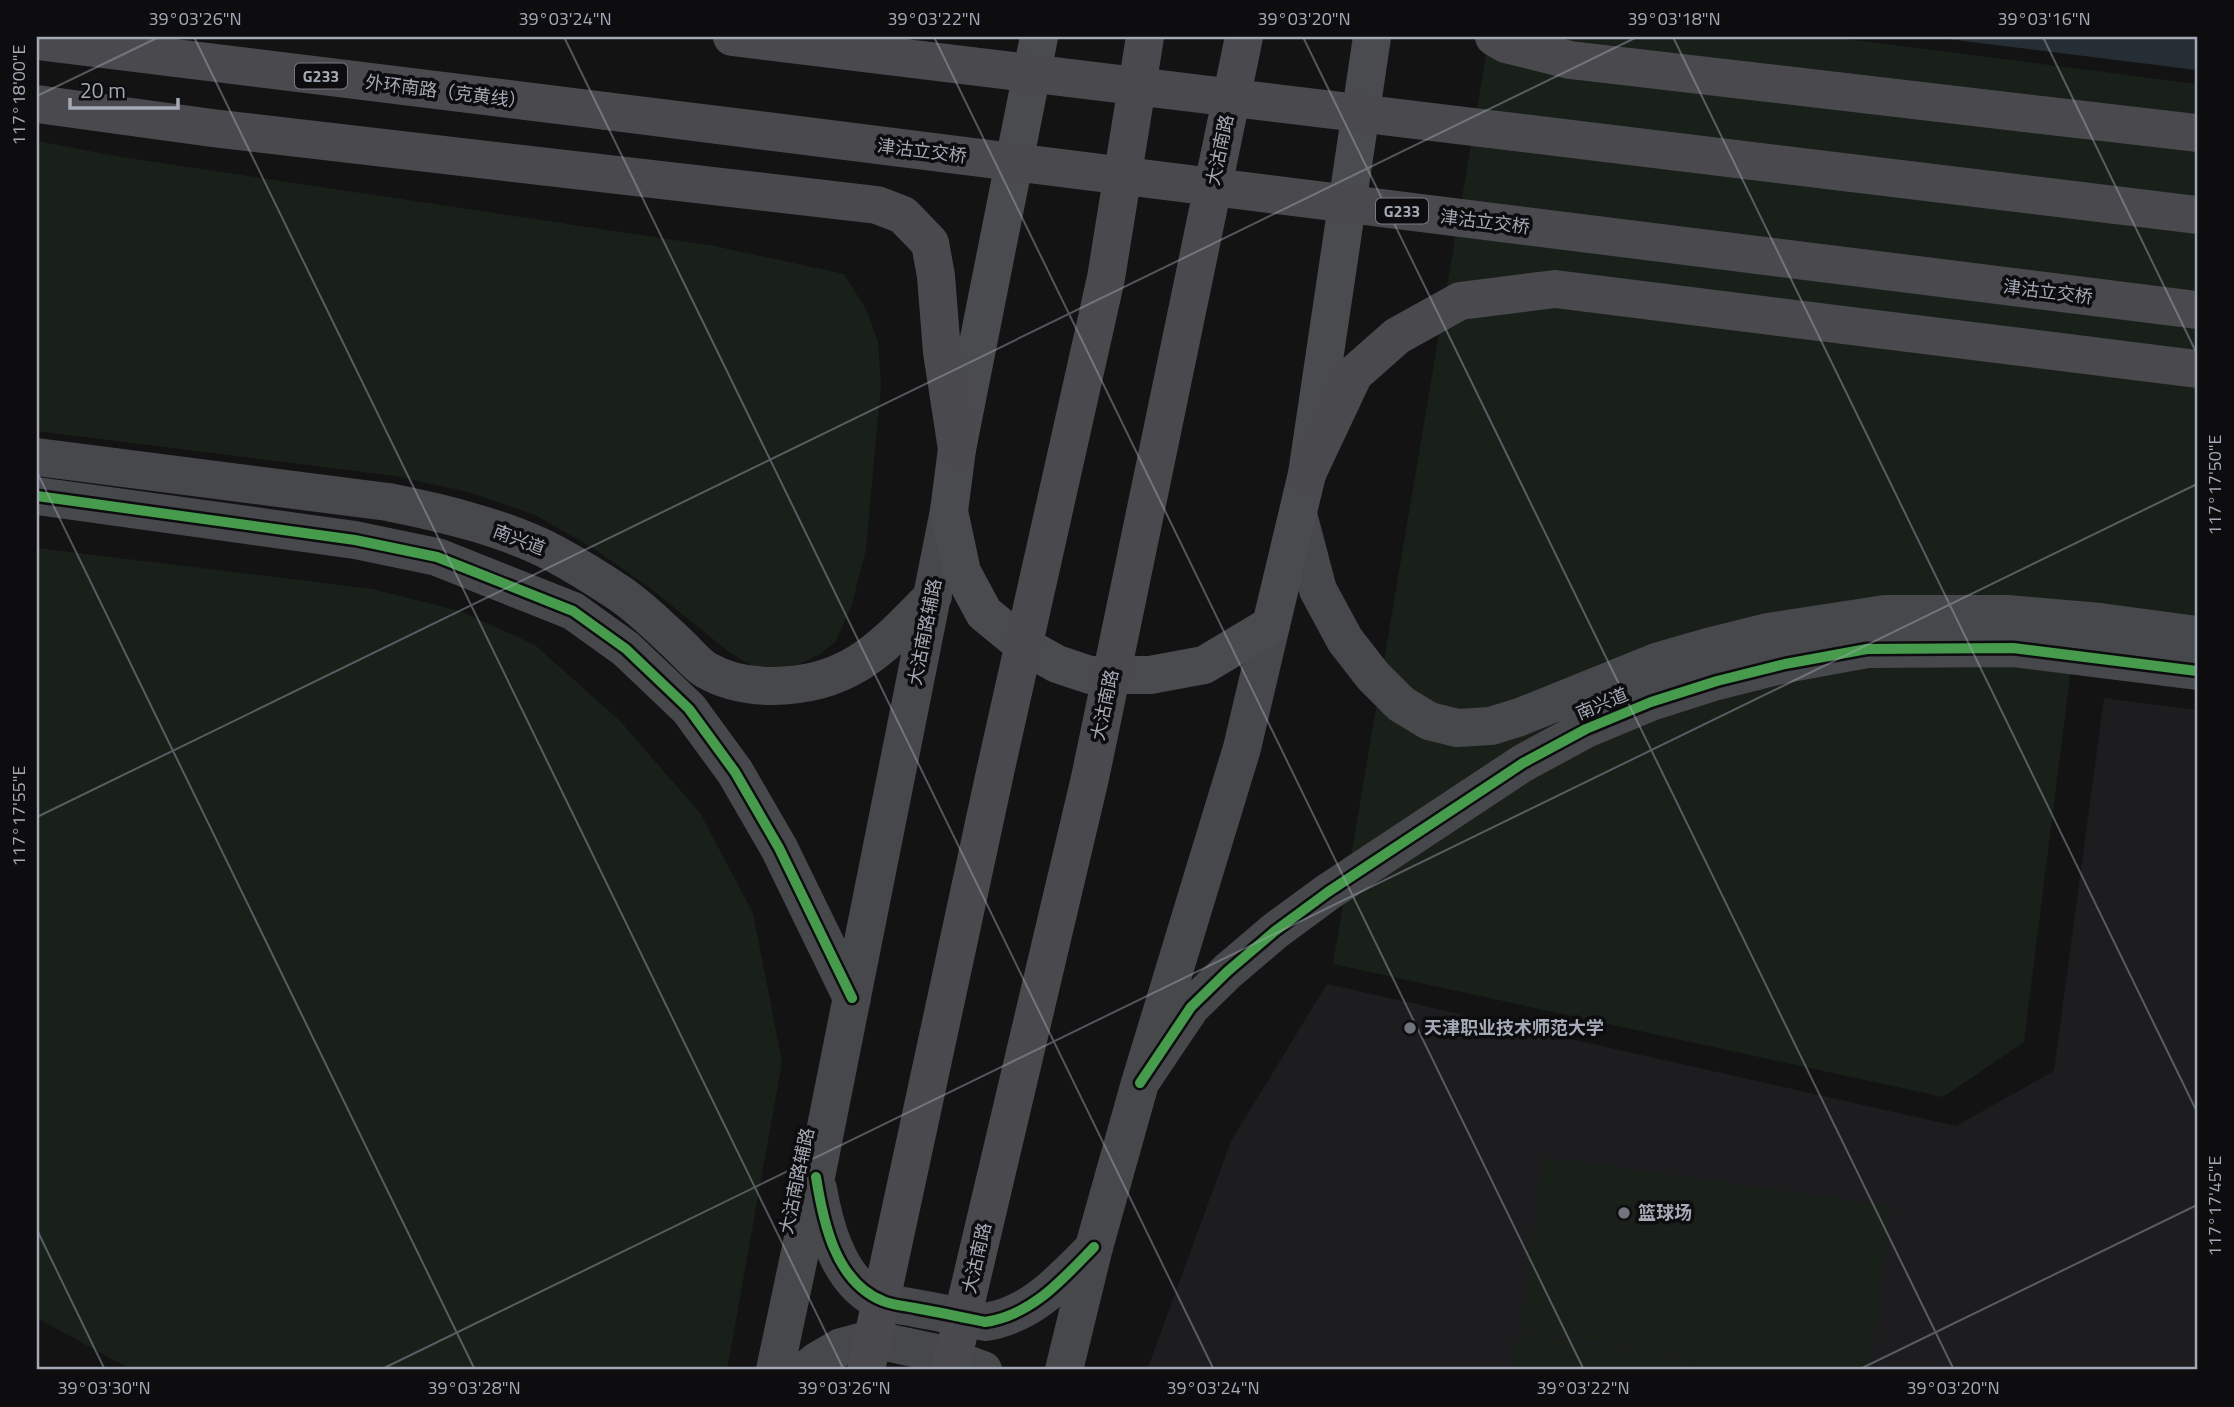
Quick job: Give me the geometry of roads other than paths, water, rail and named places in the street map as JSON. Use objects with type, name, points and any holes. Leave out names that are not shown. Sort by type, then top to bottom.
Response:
[{"type":"highway","points":[[732,37],[2197,215]]},
{"type":"highway","points":[[866,1370],[993,781],[1106,278],[1145,37]]},
{"type":"highway","name":"大沽南路","points":[[950,1370],[1090,778],[1244,37]]},
{"type":"highway","points":[[1494,37],[1506,44],[1570,60],[2197,133]]},
{"type":"highway","name":"外环南路（克黄线）","points":[[37,41],[606,111]]},
{"type":"highway","points":[[37,104],[212,128],[877,205],[903,215],[930,243],[936,276],[942,352],[957,449]]},
{"type":"highway","name":"津沽立交桥","points":[[606,111],[2197,310]]},
{"type":"highway","points":[[1307,474],[1354,374],[1397,337],[1460,301],[1555,289],[2197,369]]},
{"type":"main road","points":[[1039,37],[957,449],[949,511],[962,572],[984,613],[1023,645],[1057,664],[1090,675],[1150,675],[1204,664],[1271,625],[1307,474],[1372,37]]},
{"type":"street","name":"南兴道","points":[[37,457],[388,502],[471,522],[553,553],[587,572],[622,595],[704,668],[728,680],[753,686],[808,684],[858,665],[887,643],[933,596]]},
{"type":"street","points":[[37,496],[355,540],[437,557],[573,611],[626,649],[689,709],[735,772],[779,848],[852,998]]},
{"type":"street","name":"大沽南路辅路","points":[[775,1370],[949,511]]},
{"type":"street","name":"南兴道","points":[[1297,514],[1318,590],[1345,640],[1373,676],[1401,704],[1429,722],[1457,728],[1491,726],[1520,717],[1656,662],[1708,647],[1768,632],[1885,614],[2007,614],[2100,622],[2197,635]]},
{"type":"street","points":[[1064,1370],[1094,1247],[1140,1083],[1242,748],[1271,625]]},
{"type":"street","name":"南兴道","points":[[1140,1083],[1191,1007],[1228,971],[1286,923],[1328,892],[1523,763],[1586,729],[1651,702],[1785,664],[1867,649],[2013,648],[2197,671]]},
{"type":"street","points":[[816,1177],[823,1218],[832,1245],[859,1286],[882,1301],[985,1321],[1001,1319],[1038,1301],[1094,1247]]},
{"type":"street","points":[[806,1370],[841,1347],[870,1339],[937,1353],[983,1370]]},
{"type":"place","name":"天津职业技术师范大学","points":[[1410,1028]]},
{"type":"place","name":"篮球场","points":[[1624,1213]]}]
